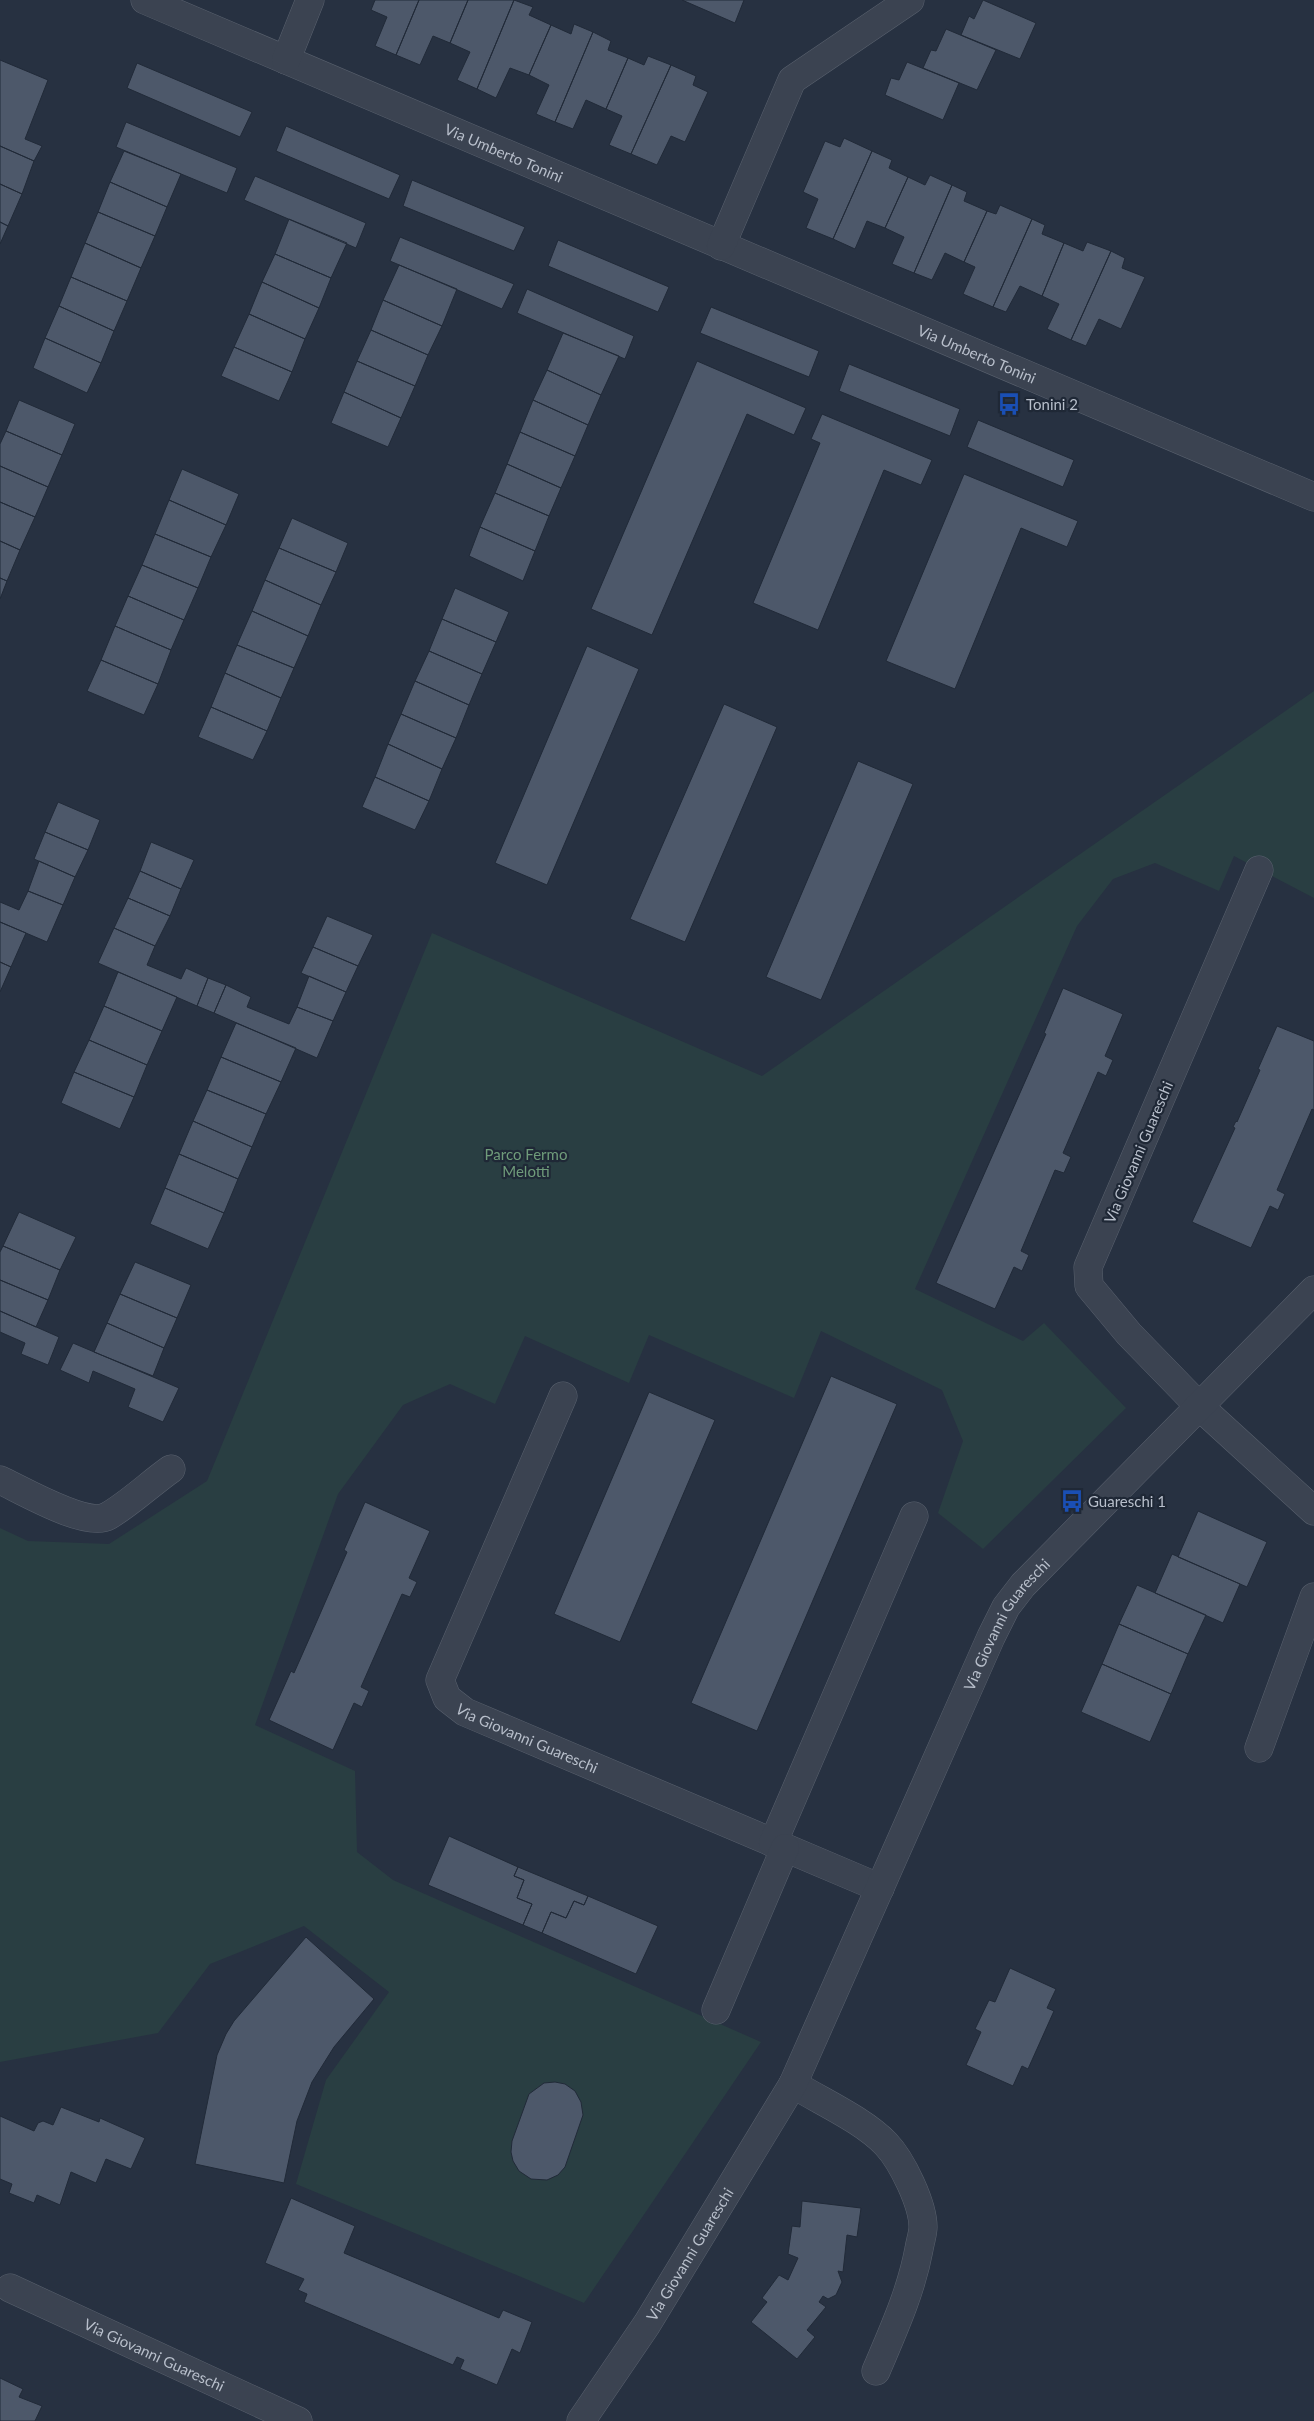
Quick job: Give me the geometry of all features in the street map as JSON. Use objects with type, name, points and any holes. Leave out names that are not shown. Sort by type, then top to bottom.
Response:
[{"type":"street","name":"Via Umberto Tonini","points":[[145,0],[1314,497]]},
{"type":"street","points":[[286,60],[310,0]]},
{"type":"street","points":[[721,246],[792,80],[910,0]]},
{"type":"street","name":"Via Giovanni Guareschi","points":[[1260,870],[1088,1267],[1088,1286],[1102,1305],[1199,1406],[1314,1511]]},
{"type":"street","name":"Via Giovanni Guareschi","points":[[581,2421],[647,2324],[793,2084],[1006,1607],[1023,1585],[1314,1290]]},
{"type":"street","name":"Via Giovanni Guareschi","points":[[563,1396],[440,1680],[447,1698],[465,1712],[880,1888]]},
{"type":"street","points":[[0,1480],[68,1511],[89,1518],[107,1517],[171,1469]]},
{"type":"street","points":[[716,2010],[779,1846],[914,1516]]},
{"type":"street","points":[[1258,1748],[1314,1597]]},
{"type":"street","points":[[793,2084],[864,2127],[886,2144],[905,2169],[914,2193],[923,2226],[916,2267],[906,2301],[876,2371]]},
{"type":"street","name":"Via Giovanni Guareschi","points":[[10,2288],[298,2421]]},
{"type":"green space","name":"Parco Fermo Melotti","points":[[1314,691],[1314,898],[1234,856],[1219,891],[1155,863],[1113,879],[1077,926],[915,1289],[1023,1341],[1044,1323],[1126,1408],[983,1549],[938,1513],[963,1441],[942,1390],[821,1331],[794,1398],[649,1335],[629,1383],[525,1336],[495,1404],[450,1384],[403,1405],[338,1494],[255,1725],[355,1771],[357,1852],[393,1880],[761,2042],[584,2303],[296,2184],[326,2080],[389,1992],[304,1926],[210,1964],[158,2033],[0,2062],[0,1528],[28,1541],[109,1544],[207,1481],[432,933],[762,1076]]},
{"type":"building","points":[[375,0],[419,0],[396,55],[375,46],[387,17],[371,10]]},
{"type":"building","points":[[419,0],[468,0],[450,43],[433,36],[420,65],[396,55]]},
{"type":"building","points":[[468,0],[514,0],[477,89],[457,80],[470,52],[450,43]]},
{"type":"building","points":[[514,0],[533,7],[529,15],[551,25],[529,75],[510,68],[496,98],[477,89]]},
{"type":"building","points":[[682,0],[744,0],[735,23]]},
{"type":"building","points":[[983,0],[1036,23],[1020,59],[961,35],[969,16],[974,19]]},
{"type":"building","points":[[574,24],[593,32],[555,122],[536,114],[549,85],[529,75],[551,25],[571,34]]},
{"type":"building","points":[[946,29],[996,50],[977,90],[923,68],[931,50],[936,51]]},
{"type":"building","points":[[593,32],[611,41],[608,50],[628,58],[606,109],[586,100],[573,129],[555,122]]},
{"type":"building","points":[[648,56],[671,65],[631,154],[609,145],[622,116],[606,109],[628,58],[644,65]]},
{"type":"building","points":[[0,60],[48,80],[25,139],[42,146],[34,161],[0,146]]},
{"type":"building","points":[[907,62],[959,83],[943,120],[885,95],[891,78],[899,80]]},
{"type":"building","points":[[137,63],[252,112],[240,137],[127,88]]},
{"type":"building","points":[[671,65],[696,76],[693,85],[708,92],[685,142],[671,136],[657,165],[631,154]]},
{"type":"building","points":[[126,122],[237,168],[227,193],[116,147]]},
{"type":"building","points":[[286,126],[400,175],[389,199],[276,151]]},
{"type":"building","points":[[844,138],[872,151],[833,239],[806,228],[818,199],[803,192],[825,141],[840,147]]},
{"type":"building","points":[[0,146],[34,161],[22,194],[0,184]]},
{"type":"building","points":[[124,151],[181,174],[167,207],[110,182]]},
{"type":"building","points":[[872,151],[892,160],[889,168],[908,177],[885,228],[867,221],[855,249],[833,239]]},
{"type":"building","points":[[930,175],[952,185],[914,273],[892,264],[904,237],[885,228],[908,177],[925,185]]},
{"type":"building","points":[[255,176],[366,223],[356,248],[244,200]]},
{"type":"building","points":[[412,180],[525,227],[514,251],[403,206]]},
{"type":"building","points":[[110,182],[167,207],[155,236],[98,212]]},
{"type":"building","points":[[0,184],[22,194],[8,226],[0,222]]},
{"type":"building","points":[[952,185],[967,192],[964,201],[987,211],[964,262],[945,253],[932,280],[914,273]]},
{"type":"building","points":[[1000,205],[1032,219],[993,307],[963,294],[975,267],[964,262],[987,211],[996,214]]},
{"type":"building","points":[[98,212],[155,236],[141,268],[85,243]]},
{"type":"building","points":[[289,219],[347,243],[331,278],[275,254]]},
{"type":"building","points":[[1032,219],[1045,225],[1042,234],[1064,243],[1042,296],[1020,286],[1006,312],[993,307]]},
{"type":"building","points":[[0,222],[8,226],[0,244]]},
{"type":"building","points":[[400,237],[514,284],[502,309],[390,261]]},
{"type":"building","points":[[558,240],[669,287],[658,312],[548,266]]},
{"type":"building","points":[[1087,242],[1111,251],[1071,340],[1047,329],[1059,304],[1042,296],[1064,243],[1083,251]]},
{"type":"building","points":[[85,243],[141,268],[127,301],[71,277]]},
{"type":"building","points":[[1111,251],[1125,258],[1122,268],[1145,277],[1121,329],[1099,319],[1086,346],[1071,340]]},
{"type":"building","points":[[275,254],[331,278],[319,308],[262,282]]},
{"type":"building","points":[[399,265],[457,289],[442,326],[383,300]]},
{"type":"building","points":[[71,277],[127,301],[114,331],[59,306]]},
{"type":"building","points":[[262,282],[319,308],[305,339],[249,314]]},
{"type":"building","points":[[527,289],[634,336],[625,359],[517,313]]},
{"type":"building","points":[[383,300],[442,326],[428,355],[371,330]]},
{"type":"building","points":[[59,306],[114,331],[101,363],[45,338]]},
{"type":"building","points":[[711,307],[819,351],[809,377],[700,333]]},
{"type":"building","points":[[249,314],[305,339],[292,372],[234,347]]},
{"type":"building","points":[[371,330],[428,355],[415,386],[357,361]]},
{"type":"building","points":[[563,333],[619,356],[601,395],[547,370]]},
{"type":"building","points":[[45,338],[101,363],[87,393],[33,368]]},
{"type":"building","points":[[234,347],[292,372],[279,401],[221,376]]},
{"type":"building","points":[[357,361],[415,386],[401,418],[344,392]]},
{"type":"building","points":[[697,361],[806,408],[794,435],[747,414],[652,635],[591,609]]},
{"type":"building","points":[[849,364],[960,409],[950,436],[839,391]]},
{"type":"building","points":[[547,370],[601,395],[588,425],[533,400]]},
{"type":"building","points":[[344,392],[401,418],[388,447],[331,423]]},
{"type":"building","points":[[19,400],[75,424],[62,455],[6,431]]},
{"type":"building","points":[[533,400],[588,425],[575,456],[520,432]]},
{"type":"building","points":[[822,414],[932,460],[921,485],[884,470],[818,630],[753,603],[820,443],[811,439]]},
{"type":"building","points":[[978,420],[1074,460],[1063,487],[967,447]]},
{"type":"building","points":[[6,431],[62,455],[48,487],[0,466],[0,444]]},
{"type":"building","points":[[520,432],[575,456],[561,488],[507,464]]},
{"type":"building","points":[[507,464],[561,488],[549,516],[495,493]]},
{"type":"building","points":[[0,466],[48,487],[35,517],[0,502]]},
{"type":"building","points":[[182,469],[239,494],[226,525],[169,500]]},
{"type":"building","points":[[964,474],[1078,521],[1067,547],[1021,528],[955,689],[886,661]]},
{"type":"building","points":[[495,493],[549,516],[535,551],[480,527]]},
{"type":"building","points":[[169,500],[226,525],[211,557],[155,534]]},
{"type":"building","points":[[0,502],[35,517],[20,550],[0,541]]},
{"type":"building","points":[[292,518],[348,543],[336,572],[279,548]]},
{"type":"building","points":[[480,527],[535,551],[523,581],[469,556]]},
{"type":"building","points":[[155,534],[211,557],[198,588],[142,565]]},
{"type":"building","points":[[0,541],[20,550],[7,581],[0,578]]},
{"type":"building","points":[[279,548],[336,572],[321,605],[265,580]]},
{"type":"building","points":[[142,565],[198,588],[184,620],[128,596]]},
{"type":"building","points":[[0,578],[7,581],[0,599]]},
{"type":"building","points":[[265,580],[321,605],[308,636],[252,611]]},
{"type":"building","points":[[455,588],[509,612],[496,642],[442,619]]},
{"type":"building","points":[[128,596],[184,620],[171,650],[115,626]]},
{"type":"building","points":[[252,611],[308,636],[294,668],[237,645]]},
{"type":"building","points":[[442,619],[496,642],[482,674],[429,651]]},
{"type":"building","points":[[115,626],[171,650],[158,684],[101,660]]},
{"type":"building","points":[[237,645],[294,668],[281,698],[225,673]]},
{"type":"building","points":[[587,646],[639,669],[547,885],[495,863]]},
{"type":"building","points":[[429,651],[482,674],[469,705],[415,681]]},
{"type":"building","points":[[101,660],[158,684],[144,715],[87,691]]},
{"type":"building","points":[[225,673],[281,698],[267,731],[211,707]]},
{"type":"building","points":[[415,681],[469,705],[456,738],[401,714]]},
{"type":"building","points":[[724,704],[777,727],[685,942],[630,919]]},
{"type":"building","points":[[211,707],[267,731],[253,760],[198,737]]},
{"type":"building","points":[[401,714],[456,738],[442,769],[388,744]]},
{"type":"building","points":[[388,744],[442,769],[429,801],[375,777]]},
{"type":"building","points":[[858,761],[913,784],[821,1000],[766,977]]},
{"type":"building","points":[[375,777],[429,801],[415,830],[362,807]]},
{"type":"building","points":[[58,802],[100,820],[88,850],[45,832]]},
{"type":"building","points":[[45,832],[88,850],[75,877],[34,859]]},
{"type":"building","points":[[151,842],[194,860],[181,889],[140,871]]},
{"type":"building","points":[[39,861],[75,877],[63,905],[28,891]]},
{"type":"building","points":[[140,871],[181,889],[170,916],[128,898]]},
{"type":"building","points":[[28,891],[63,905],[47,942],[0,922],[0,902],[19,910]]},
{"type":"building","points":[[128,898],[170,916],[155,946],[114,928]]},
{"type":"building","points":[[327,916],[373,935],[358,966],[313,947]]},
{"type":"building","points":[[0,922],[26,933],[11,967],[0,962]]},
{"type":"building","points":[[114,928],[155,946],[147,965],[181,979],[186,968],[208,978],[197,1006],[98,963]]},
{"type":"building","points":[[313,947],[358,966],[346,992],[301,973]]},
{"type":"building","points":[[0,962],[11,967],[0,992]]},
{"type":"building","points":[[118,972],[177,997],[162,1031],[104,1006]]},
{"type":"building","points":[[309,976],[346,992],[333,1021],[297,1007]]},
{"type":"building","points":[[208,978],[226,985],[214,1013],[197,1006]]},
{"type":"building","points":[[226,985],[251,997],[247,1007],[289,1024],[297,1007],[333,1021],[317,1058],[214,1013]]},
{"type":"building","points":[[1063,988],[1123,1014],[1105,1056],[1113,1060],[1106,1076],[1098,1072],[1063,1153],[1071,1157],[1064,1173],[1055,1170],[1021,1251],[1029,1255],[1022,1271],[1014,1267],[995,1309],[936,1283],[1046,1034],[1044,1033]]},
{"type":"building","points":[[104,1006],[162,1031],[147,1065],[89,1040]]},
{"type":"building","points":[[236,1023],[296,1048],[281,1082],[221,1057]]},
{"type":"building","points":[[1277,1026],[1314,1041],[1314,1110],[1312,1109],[1277,1190],[1285,1194],[1278,1210],[1270,1206],[1251,1248],[1192,1222],[1235,1128],[1233,1127],[1260,1070],[1258,1069]]},
{"type":"building","points":[[89,1040],[147,1065],[134,1097],[74,1072]]},
{"type":"building","points":[[221,1057],[281,1082],[266,1114],[207,1090]]},
{"type":"building","points":[[74,1072],[134,1097],[120,1129],[61,1103]]},
{"type":"building","points":[[207,1090],[266,1114],[252,1147],[193,1121]]},
{"type":"building","points":[[193,1121],[252,1147],[238,1179],[179,1154]]},
{"type":"building","points":[[179,1154],[238,1179],[224,1213],[165,1188]]},
{"type":"building","points":[[165,1188],[224,1213],[208,1249],[150,1224]]},
{"type":"building","points":[[19,1212],[76,1237],[60,1270],[3,1246]]},
{"type":"building","points":[[3,1246],[60,1270],[48,1300],[0,1280],[0,1252]]},
{"type":"building","points":[[135,1262],[191,1285],[177,1318],[120,1294]]},
{"type":"building","points":[[0,1280],[48,1300],[36,1327],[0,1311]]},
{"type":"building","points":[[120,1294],[177,1318],[164,1348],[107,1323]]},
{"type":"building","points":[[0,1311],[59,1337],[48,1365],[21,1354],[25,1343],[0,1332]]},
{"type":"building","points":[[107,1323],[164,1348],[153,1376],[94,1352]]},
{"type":"building","points":[[73,1343],[179,1388],[163,1422],[128,1407],[135,1389],[93,1371],[89,1383],[60,1370]]},
{"type":"building","points":[[831,1376],[897,1404],[757,1731],[691,1703]]},
{"type":"building","points":[[649,1392],[715,1420],[620,1642],[554,1614]]},
{"type":"building","points":[[365,1502],[430,1531],[409,1578],[417,1582],[410,1597],[402,1594],[361,1687],[369,1691],[362,1707],[354,1703],[333,1750],[269,1720],[291,1671],[294,1673],[313,1630],[347,1552],[344,1550]]},
{"type":"building","points":[[1198,1511],[1267,1542],[1247,1587],[1178,1557]]},
{"type":"building","points":[[1172,1554],[1240,1584],[1223,1623],[1155,1593]]},
{"type":"building","points":[[1137,1585],[1206,1615],[1188,1654],[1119,1624]]},
{"type":"building","points":[[1119,1624],[1188,1654],[1171,1694],[1102,1664]]},
{"type":"building","points":[[1102,1664],[1171,1694],[1150,1742],[1081,1712]]},
{"type":"building","points":[[449,1836],[518,1867],[514,1876],[524,1880],[517,1898],[532,1904],[523,1925],[428,1885]]},
{"type":"building","points":[[518,1867],[588,1896],[584,1905],[574,1901],[566,1918],[551,1912],[542,1933],[523,1925],[532,1904],[517,1898],[524,1880],[514,1876]]},
{"type":"building","points":[[588,1896],[658,1926],[636,1974],[542,1933],[551,1912],[566,1918],[574,1901],[584,1905]]},
{"type":"building","points":[[306,1937],[374,1999],[334,2047],[312,2082],[297,2121],[284,2183],[195,2164],[217,2055],[226,2034],[234,2021]]},
{"type":"building","points":[[1010,1968],[1056,1989],[1047,2008],[1054,2011],[1028,2069],[1022,2066],[1013,2086],[966,2065],[981,2032],[975,2029],[989,2000],[995,2002]]},
{"type":"building","points":[[555,2082],[565,2084],[575,2091],[581,2102],[583,2115],[565,2167],[558,2175],[547,2180],[531,2179],[519,2171],[513,2161],[511,2152],[512,2141],[529,2094],[544,2083]]},
{"type":"building","points":[[61,2107],[99,2122],[100,2118],[145,2138],[131,2169],[106,2159],[96,2183],[71,2172],[60,2205],[37,2195],[34,2203],[9,2193],[12,2184],[0,2179],[0,2116],[34,2131],[38,2123],[43,2121],[53,2125]]},
{"type":"building","points":[[291,2198],[355,2226],[344,2253],[499,2318],[503,2310],[532,2322],[520,2353],[512,2349],[497,2385],[460,2369],[464,2360],[457,2357],[453,2365],[304,2302],[307,2294],[298,2290],[304,2279],[265,2263]]},
{"type":"building","points":[[802,2201],[861,2208],[857,2237],[847,2235],[843,2272],[838,2271],[842,2282],[836,2295],[828,2299],[823,2296],[819,2302],[826,2307],[807,2330],[815,2337],[797,2359],[751,2322],[767,2302],[762,2298],[779,2275],[788,2280],[798,2258],[788,2254],[792,2226],[800,2227]]},
{"type":"building","points":[[0,2378],[23,2389],[19,2397],[42,2406],[35,2421],[0,2421]]},
{"type":"place","name":"Tonini 2","points":[[1009,404]]},
{"type":"place","name":"Guareschi 1","points":[[1072,1501]]}]
